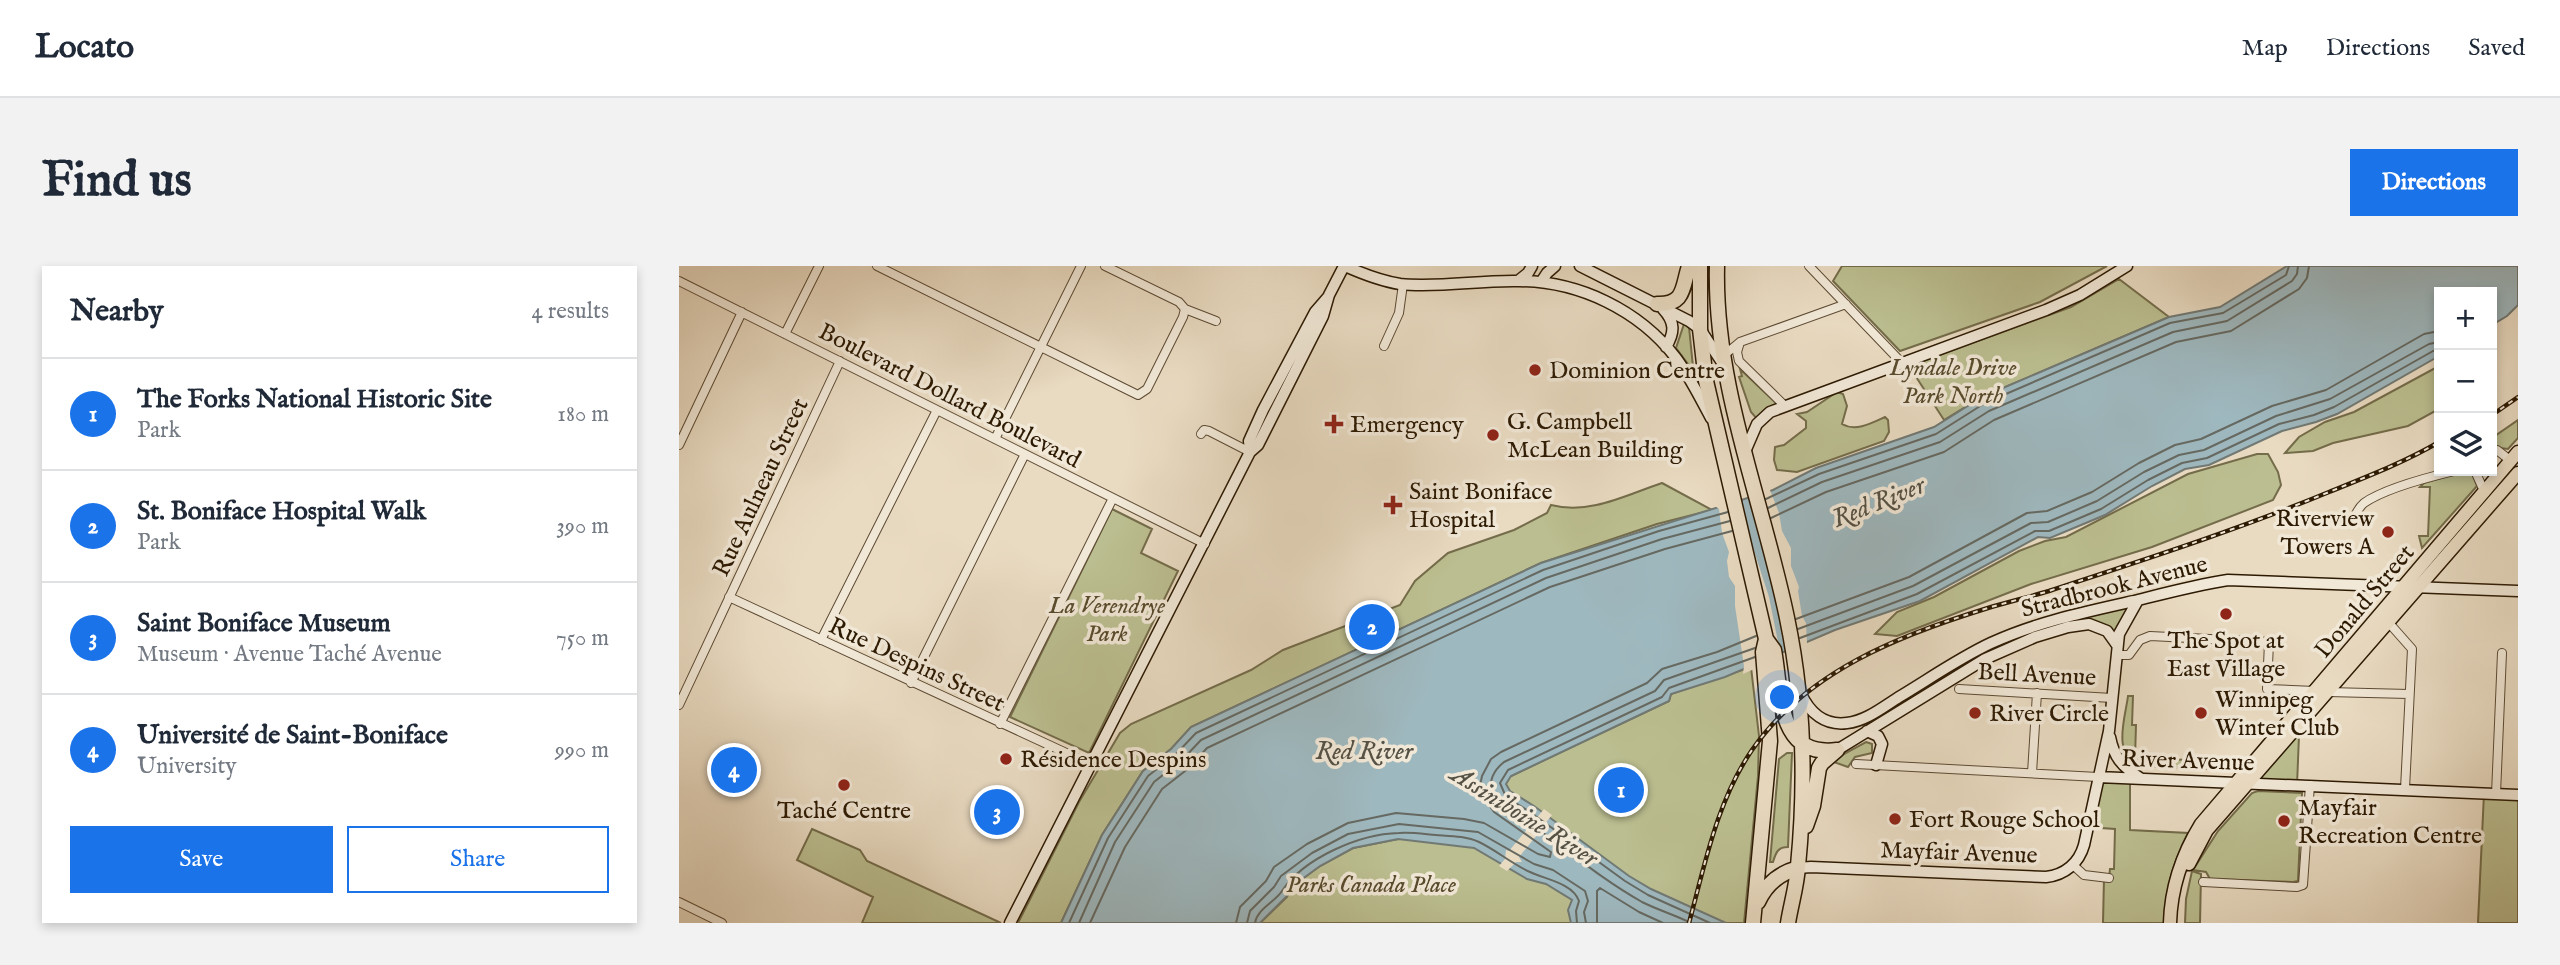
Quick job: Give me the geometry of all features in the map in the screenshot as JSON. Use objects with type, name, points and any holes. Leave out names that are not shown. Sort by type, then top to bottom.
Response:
[{"type":"highway","points":[[1657,304],[1671,304],[1678,299],[1689,266]]},
{"type":"highway","points":[[1789,919],[1800,841],[1801,743],[1797,673],[1776,568],[1744,453],[1723,360],[1716,272],[1701,266],[1700,329],[1704,372],[1766,639],[1763,652],[1787,726],[1801,743],[1817,750],[1837,750]]},
{"type":"highway","points":[[1754,916],[1773,680]]},
{"type":"highway","points":[[1800,841],[1814,806],[1819,768],[1822,762],[1837,750]]},
{"type":"highway","points":[[1754,916],[1759,898],[1774,879],[1798,868]]},
{"type":"main road","points":[[1010,923],[1205,544],[1249,452],[1258,446],[1315,312],[1329,295],[1344,266],[1372,277],[1402,284],[1541,282],[1576,290],[1611,304],[1644,326],[1666,347],[1688,376],[1715,426]]},
{"type":"main road","points":[[1518,281],[1532,266]]},
{"type":"main road","points":[[1541,282],[1555,266]]},
{"type":"main road","points":[[1580,266],[1657,304],[1700,329],[1723,360]]},
{"type":"main road","points":[[1744,453],[1758,421],[1767,413],[2046,310],[2080,295],[2127,266]]},
{"type":"main road","points":[[1657,304],[1670,317],[1673,325],[1666,347]]},
{"type":"main road","name":"Donald Street","points":[[2170,923],[2172,895],[2185,862],[2241,783],[2322,691],[2485,492],[2514,467]]},
{"type":"main road","name":"Donald Street","points":[[2322,691],[2389,623],[2419,588],[2514,467]]},
{"type":"main road","name":"Stradbrook Avenue","points":[[1799,692],[1808,708],[1823,719],[1840,724],[1853,722],[1880,709],[1967,656],[2011,635],[2051,620],[2199,584],[2228,580],[2518,591]]},
{"type":"main road","points":[[2073,865],[2084,845],[2109,731],[2116,650],[2122,625],[2138,600]]},
{"type":"main road","name":"Stradbrook Avenue","points":[[1837,750],[1985,659],[2051,632],[2076,625],[2093,624],[2106,631],[2116,650]]},
{"type":"main road","points":[[1867,731],[1878,736],[1882,744],[1876,765]]},
{"type":"main road","points":[[2109,731],[2112,749],[2119,762],[2141,779]]},
{"type":"main road","name":"River Avenue","points":[[2098,777],[2518,795]]},
{"type":"main road","name":"Donald Street","points":[[2179,923],[2185,862]]},
{"type":"main road","name":"Mayfair Avenue","points":[[1798,868],[2046,877],[2063,873],[2073,865]]},
{"type":"street","points":[[785,334],[819,266]]},
{"type":"street","points":[[877,266],[1132,394],[1141,395],[1147,389],[1185,309]]},
{"type":"street","points":[[995,439],[1081,266]]},
{"type":"street","points":[[1105,266],[1179,302],[1185,309],[1216,321]]},
{"type":"street","points":[[1809,266],[1902,363]]},
{"type":"street","name":"Boulevard Dollard Boulevard","points":[[679,281],[1205,544]]},
{"type":"street","points":[[1384,346],[1399,313],[1402,284]]},
{"type":"street","points":[[1723,360],[1740,342],[1846,304]]},
{"type":"street","points":[[679,445],[742,312]]},
{"type":"street","points":[[1740,342],[1737,354],[1741,363],[1784,405]]},
{"type":"street","name":"Rue Aulneau Street","points":[[679,705],[682,693],[840,361]]},
{"type":"street","points":[[821,640],[937,410]]},
{"type":"street","points":[[1201,434],[1204,430],[1209,431],[1249,452]]},
{"type":"street","points":[[2497,450],[2514,467]]},
{"type":"street","points":[[911,683],[1025,454]]},
{"type":"street","points":[[2353,522],[2356,513],[2364,504],[2420,479],[2434,476]]},
{"type":"street","points":[[2477,476],[2485,492]]},
{"type":"street","points":[[1000,724],[1114,498]]},
{"type":"street","name":"Rue Despins Street","points":[[729,597],[1090,764]]},
{"type":"street","points":[[2389,623],[2412,649],[2405,789]]},
{"type":"street","name":"Bell Avenue","points":[[2116,650],[2129,655],[2140,640],[2150,636],[2269,642],[2267,689],[2322,691]]},
{"type":"street","points":[[2496,794],[2502,653]]},
{"type":"street","name":"Bell Avenue","points":[[1959,689],[2112,698]]},
{"type":"street","points":[[2322,691],[2409,694]]},
{"type":"street","points":[[2032,773],[2036,693]]},
{"type":"street","name":"River Avenue","points":[[1856,764],[2098,777]]},
{"type":"street","points":[[2203,882],[2293,887],[2303,885],[2310,785]]},
{"type":"street","name":"Mayfair Avenue","points":[[2073,865],[2084,875],[2109,878]]},
{"type":"street","points":[[679,902],[722,923]]},
{"type":"green space","points":[[1842,266],[2107,266],[2040,302],[1900,351],[1833,281]]},
{"type":"green space","name":"Lyndale Drive Park North","points":[[2119,279],[2169,317],[1982,397],[1944,420],[1909,366],[2071,307]]},
{"type":"green space","points":[[1684,324],[1689,327],[1691,368],[1676,348]]},
{"type":"green space","points":[[1740,369],[1777,404],[1757,419],[1751,412],[1739,377],[1742,376]]},
{"type":"green space","points":[[2434,369],[2434,412],[2408,426],[2333,443],[2313,451],[2285,453],[2299,437],[2325,422],[2354,412]]},
{"type":"green space","points":[[1837,392],[1843,394],[1847,406],[1842,424],[1858,427],[1885,417],[1888,420],[1889,432],[1884,441],[1797,472],[1777,470],[1774,460],[1775,447],[1784,445],[1806,428],[1806,421],[1797,414],[1807,412]]},
{"type":"green space","points":[[2518,420],[2518,438],[2508,449],[2497,448],[2497,435]]},
{"type":"green space","points":[[2257,454],[2268,454],[2278,472],[2281,485],[2273,500],[2152,547],[2031,584],[1897,636],[1875,634],[1897,612],[1934,597],[2019,551],[2045,541],[2066,537],[2188,474]]},
{"type":"green space","points":[[2448,476],[2473,476],[2477,486],[2422,548],[2419,536],[2428,536],[2430,487],[2420,487],[2424,483]]},
{"type":"green space","points":[[1662,483],[1712,510],[1657,524],[1541,563],[1191,727],[1171,749],[1143,771],[1102,835],[1061,923],[1018,923],[1079,802],[1120,733],[1131,724],[1251,670],[1283,650],[1400,605],[1415,581],[1448,553],[1514,530],[1547,513],[1551,505],[1594,506]]},
{"type":"green space","name":"La Verendrye Park","points":[[1112,509],[1152,529],[1141,553],[1178,571],[1089,753],[1010,717]]},
{"type":"green space","points":[[2138,600],[2112,637],[2076,625],[2077,613]]},
{"type":"green space","name":"Parks Canada Place","points":[[1751,667],[1759,736],[1758,776],[1744,923],[1260,923],[1287,897],[1292,886],[1320,866],[1353,848],[1398,839],[1511,776],[1669,701],[1671,694]]},
{"type":"green space","points":[[2128,696],[2133,696],[2135,758],[2242,762],[2235,770],[2142,766],[2132,761],[2126,754],[2122,736]]},
{"type":"green space","points":[[2291,735],[2299,736],[2297,785],[2248,784]]},
{"type":"green space","points":[[1866,742],[1872,744],[1872,753],[1855,757],[1848,767],[1831,761]]},
{"type":"green space","points":[[1792,753],[1788,847],[1780,849],[1773,862],[1770,862],[1779,759]]},
{"type":"green space","points":[[2098,777],[2130,778],[2130,830],[2188,833],[2171,876],[2164,923],[2103,923],[2104,878],[2109,878],[2110,869],[2114,869],[2115,829],[2087,827]]},
{"type":"green space","points":[[2252,793],[2302,793],[2298,881],[2210,879],[2206,872],[2193,870],[2218,831]]},
{"type":"green space","points":[[2484,793],[2518,795],[2518,923],[2478,923]]},
{"type":"green space","points":[[812,829],[860,850],[867,861],[1001,923],[862,923],[873,897],[797,860]]},
{"type":"green space","points":[[2192,871],[2201,874],[2200,923],[2185,923],[2186,899]]},
{"type":"water","name":"Red River","points":[[2287,266],[2518,266],[2518,305],[2497,322],[2497,287],[2434,287],[2434,359],[2337,414],[2282,431],[2209,465],[2185,469],[2105,515],[2050,538],[2038,537],[1920,601],[1835,630],[1725,677],[1671,694],[1669,701],[1511,776],[1506,784],[1510,791],[1629,876],[1651,889],[1726,923],[1571,923],[1568,910],[1572,900],[1546,884],[1527,879],[1474,848],[1398,839],[1353,848],[1320,866],[1293,886],[1287,896],[1260,923],[1061,923],[1102,835],[1143,771],[1171,749],[1191,727],[1541,563],[1773,490],[1816,468],[1934,427],[1982,397],[2169,317],[2220,307]]},
{"type":"pier","points":[[1773,486],[1770,490],[1779,513],[1782,531],[1791,548],[1791,566],[1799,587],[1807,643],[1810,645],[1786,655],[1772,580],[1748,494]]},
{"type":"pier","points":[[1739,498],[1769,597],[1781,657],[1743,674],[1735,586],[1729,577],[1729,552],[1722,533],[1719,509],[1715,506]]},
{"type":"pier","points":[[1544,809],[1552,815],[1539,831],[1541,836],[1537,835],[1519,857],[1522,862],[1516,862],[1507,871],[1499,866],[1505,859],[1506,850],[1509,851]]},
{"type":"railway","points":[[2495,413],[2518,397]]},
{"type":"railway","points":[[1689,923],[1713,833],[1740,770],[1774,722],[1828,677],[1858,659],[1922,630],[2049,591],[2260,519],[2385,469],[2434,445]]},
{"type":"place","name":"Dominion Centre","points":[[1535,370]]},
{"type":"place","name":"Emergency","points":[[1334,424]]},
{"type":"place","name":"G. Campbell McLean Building","points":[[1493,435]]},
{"type":"place","name":"Saint Boniface Hospital","points":[[1393,505]]},
{"type":"place","name":"Riverview Towers A","points":[[2388,532]]},
{"type":"place","name":"The Spot at East Village","points":[[2226,614]]},
{"type":"place","name":"St. Boniface Hospital Walk","points":[[1372,627]]},
{"type":"place","name":"River Circle","points":[[1975,713]]},
{"type":"place","name":"Winnipeg Winter Club","points":[[2201,713]]},
{"type":"place","name":"Résidence Despins","points":[[1006,759]]},
{"type":"place","name":"Université de Saint-Boniface","points":[[734,770]]},
{"type":"place","name":"Taché Centre","points":[[844,785]]},
{"type":"place","name":"The Forks National Historic Site","points":[[1621,790]]},
{"type":"place","name":"Saint Boniface Museum","points":[[997,812]]},
{"type":"place","name":"Fort Rouge School","points":[[1895,819]]},
{"type":"place","name":"Mayfair Recreation Centre","points":[[2284,821]]},
{"type":"water label","name":"Assiniboine River","points":[[1525,815]]}]
